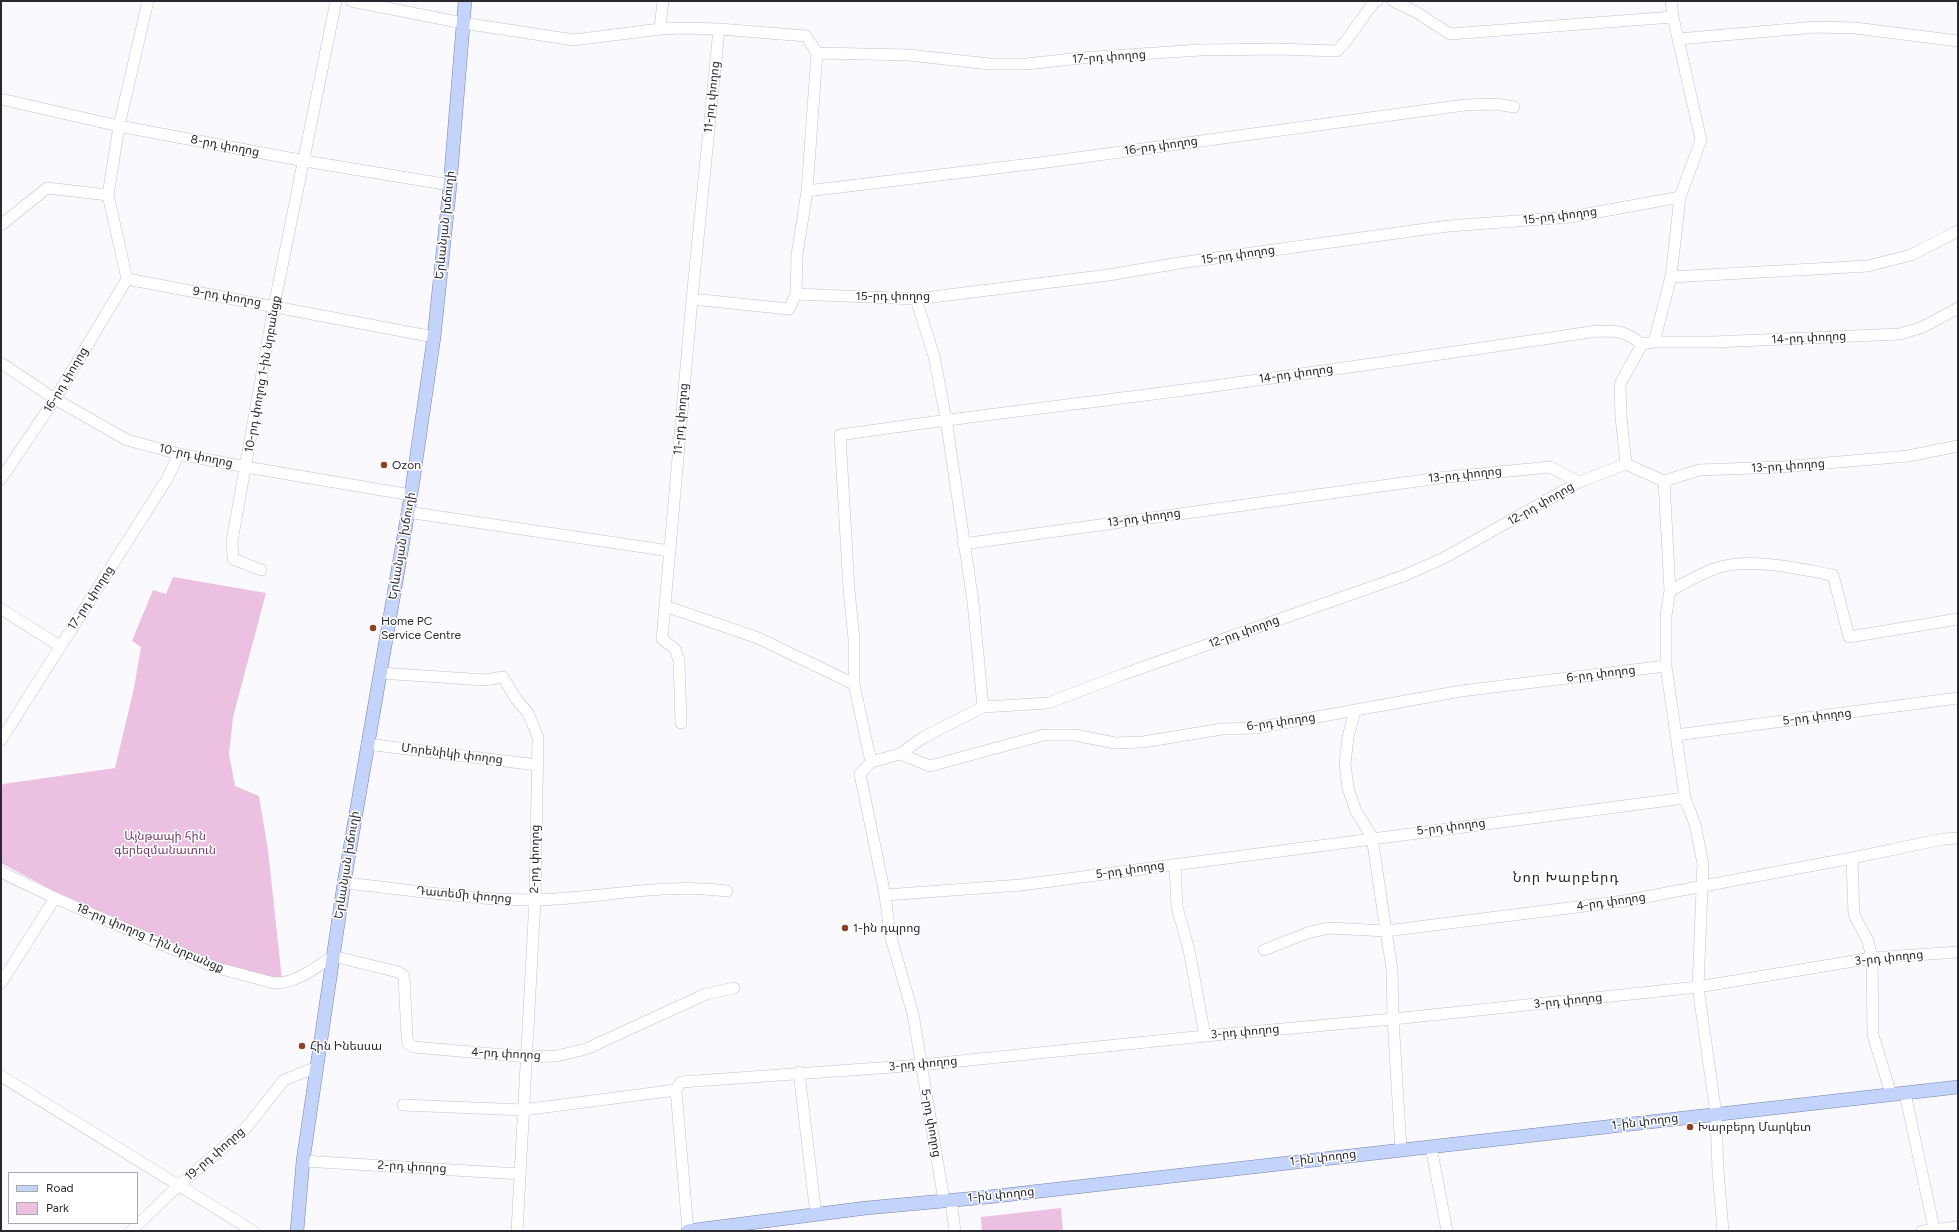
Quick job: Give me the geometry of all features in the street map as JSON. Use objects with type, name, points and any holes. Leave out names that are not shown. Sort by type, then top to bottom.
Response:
[{"type":"main road","name":"Երևանյան խճուղի","points":[[297,1231],[303,1161],[344,883],[411,495],[434,337],[450,185],[465,1]]},
{"type":"main road","name":"1-ին փողոց","points":[[688,1231],[816,1215],[1958,1087]]},
{"type":"street","points":[[127,278],[108,195],[119,126],[148,1]]},
{"type":"street","name":"10-րդ փողոց 1-ին նրբանցք","points":[[261,570],[233,559],[232,541],[274,306],[304,161],[322,63],[336,1]]},
{"type":"street","points":[[351,1],[463,24],[574,40],[660,30],[718,29],[806,36],[817,53],[807,191],[797,255],[796,294],[789,309],[692,299]]},
{"type":"street","points":[[660,30],[663,1]]},
{"type":"street","name":"17-րդ փողոց","points":[[817,53],[909,55],[989,64],[1027,64],[1081,58],[1200,50],[1278,49],[1337,51],[1374,2],[1377,1]]},
{"type":"street","points":[[1393,1],[1416,12],[1450,34],[1673,17]]},
{"type":"street","points":[[1654,342],[1671,276],[1680,197],[1701,140],[1673,17],[1671,1]]},
{"type":"street","points":[[1678,39],[1816,27],[1855,28],[1958,41]]},
{"type":"street","name":"11-րդ փողոց","points":[[681,723],[680,660],[675,649],[662,639],[692,299],[718,29]]},
{"type":"street","name":"8-րդ փողոց","points":[[1,99],[119,126],[304,161],[450,185]]},
{"type":"street","name":"16-րդ փողոց","points":[[807,191],[1047,162],[1464,105],[1496,104],[1514,107]]},
{"type":"street","points":[[1,225],[47,188],[108,195]]},
{"type":"street","name":"15-րդ փողոց","points":[[796,294],[916,299],[1109,275],[1179,263],[1448,226],[1571,217],[1680,197]]},
{"type":"street","points":[[1671,276],[1868,266],[1911,255],[1958,231]]},
{"type":"street","name":"16-րդ փողոց","points":[[1,479],[55,399],[127,278]]},
{"type":"street","name":"9-րդ փողոց","points":[[127,278],[434,337]]},
{"type":"street","points":[[916,299],[934,356],[946,419],[963,544],[973,602],[983,708]]},
{"type":"street","name":"14-րդ փողոց","points":[[854,684],[854,640],[849,590],[840,435],[946,419],[1146,395],[1598,331],[1617,331],[1628,334],[1642,344],[1654,342],[1714,342],[1900,334],[1923,327],[1958,308]]},
{"type":"street","points":[[1626,464],[1621,417],[1620,384],[1642,344]]},
{"type":"street","name":"10-րդ փողոց","points":[[1,363],[55,399],[127,440],[179,454],[246,467],[411,495]]},
{"type":"street","name":"13-րդ փողոց","points":[[1664,481],[1699,470],[1781,467],[1908,456],[1958,446]]},
{"type":"street","name":"17-րդ փողոց","points":[[1,740],[167,479],[179,454]]},
{"type":"street","points":[[1579,482],[1626,464],[1664,481],[1670,591],[1666,615],[1666,666],[1685,798],[1695,824],[1703,864],[1698,987],[1716,1114],[1718,1171],[1723,1231]]},
{"type":"street","name":"13-րդ փողոց","points":[[963,544],[1447,477],[1550,467],[1579,482]]},
{"type":"street","name":"12-րդ փողոց","points":[[871,762],[900,754],[924,737],[983,708],[1048,703],[1124,674],[1403,576],[1444,558],[1579,482]]},
{"type":"street","points":[[407,512],[670,551]]},
{"type":"street","points":[[1670,591],[1717,568],[1734,564],[1781,567],[1833,575],[1849,637],[1958,619]]},
{"type":"street","points":[[664,606],[758,638],[854,684],[871,762],[860,774],[885,894]]},
{"type":"street","points":[[1,609],[60,646]]},
{"type":"street","name":"6-րդ փողոց","points":[[900,754],[930,766],[1044,735],[1075,735],[1115,743],[1143,742],[1222,729],[1256,728],[1461,691],[1666,666]]},
{"type":"street","name":"2-րդ փողոց","points":[[380,673],[485,680],[503,677],[516,699],[528,713],[538,737],[535,900],[517,1231]]},
{"type":"street","name":"5-րդ փողոց","points":[[1676,735],[1958,698]]},
{"type":"street","points":[[1355,711],[1348,737],[1345,764],[1348,788],[1356,811],[1372,837],[1392,969],[1393,1019],[1402,1149]]},
{"type":"street","name":"Մորենիկի փողոց","points":[[367,744],[537,765]]},
{"type":"street","name":"5-րդ փողոց","points":[[955,1231],[921,1065],[913,1014],[890,934],[885,894],[1021,885],[1372,837],[1685,798]]},
{"type":"street","name":"4-րդ փողոց","points":[[1264,950],[1310,932],[1330,928],[1386,931],[1624,901],[1852,858],[1943,838],[1958,838]]},
{"type":"street","points":[[1852,858],[1854,915],[1868,941],[1872,958],[1873,1036],[1891,1094]]},
{"type":"street","points":[[1175,864],[1177,907],[1189,950],[1205,1036]]},
{"type":"street","name":"18-րդ փողոց 1-ին նրբանցք","points":[[1,872],[55,898],[214,967],[274,983],[283,984],[295,980],[333,956]]},
{"type":"street","name":"Դատեմի փողոց","points":[[344,883],[497,899],[535,900],[656,889],[706,888],[727,891]]},
{"type":"street","points":[[1,984],[55,898]]},
{"type":"street","name":"3-րդ փողոց","points":[[676,1090],[681,1082],[800,1072],[921,1065],[1205,1036],[1393,1019],[1698,987],[1872,958],[1958,952]]},
{"type":"street","name":"4-րդ փողոց","points":[[333,956],[364,962],[398,972],[404,976],[408,1044],[414,1047],[527,1057],[556,1056],[586,1049],[706,994],[734,988]]},
{"type":"street","name":"19-րդ փողոց","points":[[131,1231],[178,1186],[245,1129],[284,1080],[317,1067]]},
{"type":"street","points":[[800,1072],[816,1215]]},
{"type":"street","points":[[1,1076],[253,1231]]},
{"type":"street","points":[[404,1105],[523,1110],[676,1090],[688,1231]]},
{"type":"street","points":[[1905,1093],[1934,1229]]},
{"type":"street","points":[[1431,1147],[1447,1231]]},
{"type":"street","name":"2-րդ փողոց","points":[[303,1161],[520,1174]]},
{"type":"street","points":[[1922,1231],[1958,1226]]},
{"type":"green space","name":"Այնթապի հին գերեզմանատուն","points":[[173,577],[266,593],[233,717],[229,754],[235,786],[259,796],[268,850],[282,980],[210,963],[52,890],[1,863],[1,789],[3,784],[115,768],[134,688],[141,647],[132,641],[153,590],[166,594]]},
{"type":"green space","points":[[1061,1208],[1063,1231],[982,1231],[981,1217]]},
{"type":"place","name":"Ozon","points":[[384,465]]},
{"type":"place","name":"Home PC Service Centre","points":[[373,628]]},
{"type":"place","name":"1-ին դպրոց","points":[[845,928]]},
{"type":"place","name":"Հին Ինեսսա","points":[[302,1046]]},
{"type":"place","name":"Խարբերդ Մարկետ","points":[[1690,1127]]},
{"type":"district","name":"Նոր Խարբերդ","points":[[1566,878]]}]
